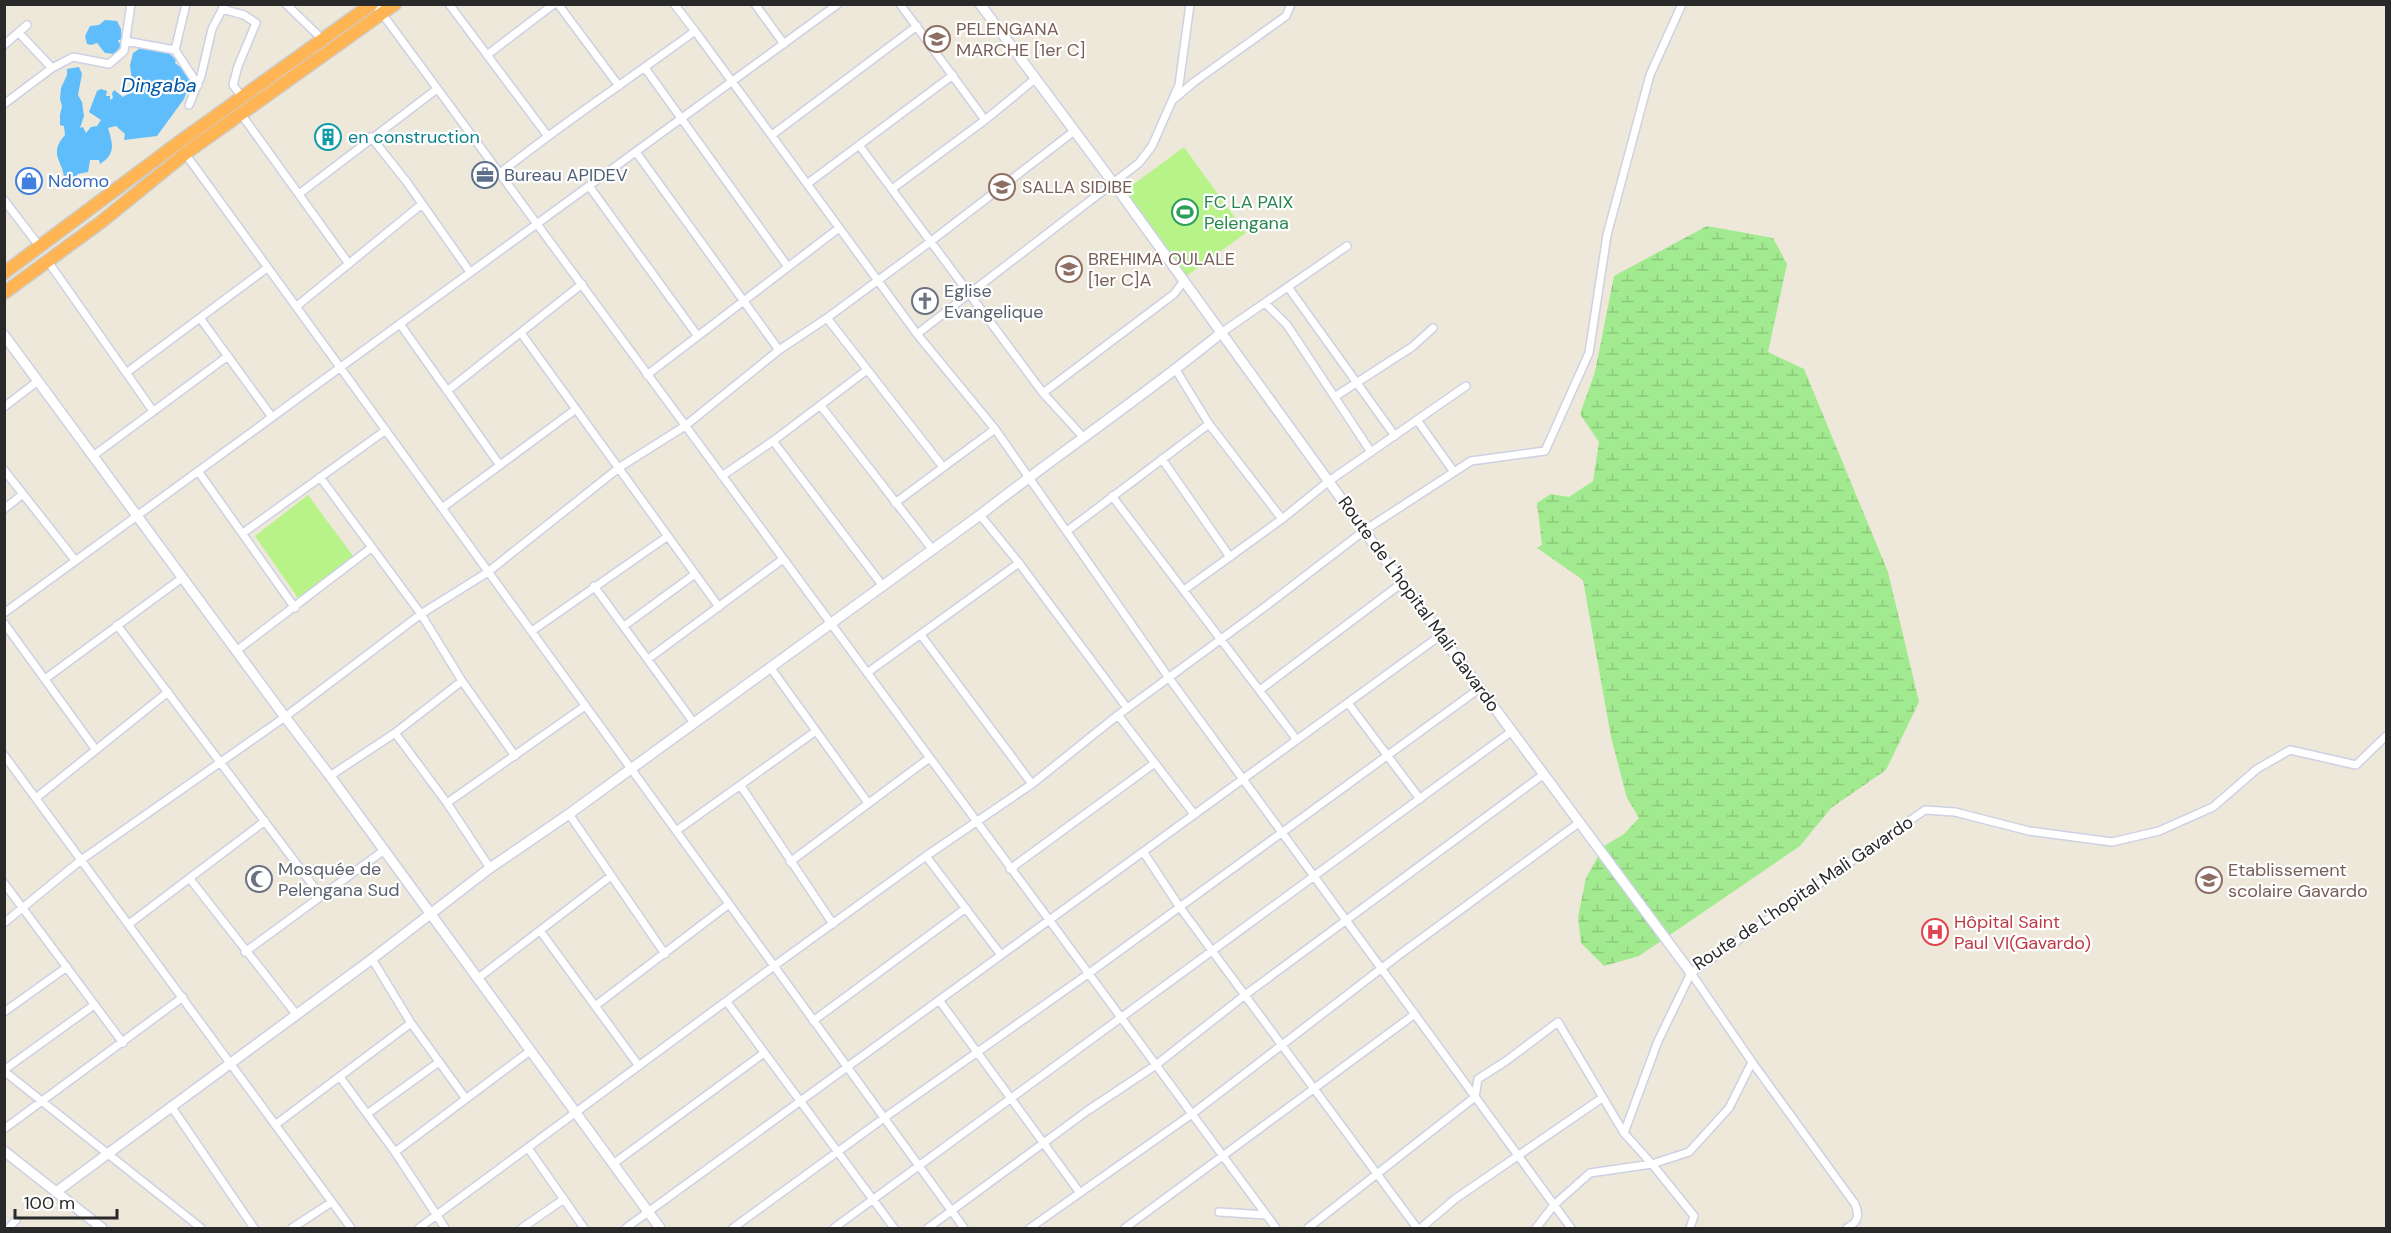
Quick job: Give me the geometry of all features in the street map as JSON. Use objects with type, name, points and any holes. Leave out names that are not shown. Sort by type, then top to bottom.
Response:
[{"type":"highway","points":[[4,292],[101,222],[242,97],[323,40],[376,8],[395,4]]},
{"type":"highway","points":[[4,273],[182,148],[241,114],[376,8]]},
{"type":"street","points":[[4,104],[52,68],[73,57],[109,64],[124,51],[130,4]]},
{"type":"street","points":[[175,50],[186,4]]},
{"type":"street","points":[[286,4],[323,40]]},
{"type":"street","points":[[449,4],[547,135]]},
{"type":"street","points":[[487,55],[556,4],[619,86]]},
{"type":"street","points":[[674,4],[917,334],[995,429],[1168,678],[1571,1228]]},
{"type":"street","points":[[755,4],[784,44]]},
{"type":"street","points":[[4,613],[838,4]]},
{"type":"street","points":[[900,4],[985,120]]},
{"type":"street","name":"Route de L'hopital Mali Gavardo","points":[[980,4],[1073,132],[1114,184],[1402,584],[1690,972],[1925,810],[1955,812],[2029,831],[2112,842],[2159,831],[2213,807],[2257,769],[2290,750],[2356,765],[2386,736]]},
{"type":"street","points":[[917,334],[1139,163],[1152,146],[1179,85],[1190,4]]},
{"type":"street","points":[[1170,102],[1286,16],[1292,4]]},
{"type":"street","points":[[419,1228],[774,966],[1032,784],[1127,708],[1365,530],[1478,459],[1545,451],[1589,353],[1607,235],[1650,75],[1682,4]]},
{"type":"street","points":[[189,105],[198,85],[212,29],[224,7],[256,23],[238,66],[233,85],[242,97]]},
{"type":"street","points":[[376,8],[582,284],[928,759],[977,822],[1276,1228]]},
{"type":"street","points":[[4,45],[27,25]]},
{"type":"street","points":[[772,135],[917,26]]},
{"type":"street","points":[[500,174],[547,135],[695,31]]},
{"type":"street","points":[[19,33],[52,68]]},
{"type":"street","points":[[125,41],[175,50],[198,85]]},
{"type":"street","points":[[645,68],[788,267]]},
{"type":"street","points":[[807,184],[953,75]]},
{"type":"street","points":[[892,189],[1035,80]]},
{"type":"street","points":[[299,194],[436,88]]},
{"type":"street","points":[[241,114],[350,264]]},
{"type":"street","points":[[4,923],[81,860],[285,717],[421,614],[488,572],[620,467],[685,426],[780,350],[930,242],[1073,132]]},
{"type":"street","points":[[371,137],[470,272]]},
{"type":"street","points":[[859,145],[1042,393],[1084,438]]},
{"type":"street","points":[[182,148],[964,1228]]},
{"type":"street","points":[[636,152],[780,350]]},
{"type":"street","points":[[589,186],[697,335]]},
{"type":"street","points":[[4,200],[40,247]]},
{"type":"street","points":[[297,306],[422,204]]},
{"type":"street","points":[[647,375],[839,228]]},
{"type":"street","points":[[56,1192],[372,959],[490,868],[569,814],[980,515],[1176,370],[1221,333],[1347,246]]},
{"type":"street","points":[[47,260],[153,411]]},
{"type":"street","points":[[126,373],[267,268]]},
{"type":"street","points":[[1042,393],[1174,294],[1184,282]]},
{"type":"street","points":[[447,392],[582,284]]},
{"type":"street","points":[[1288,287],[1395,436]]},
{"type":"street","points":[[1265,303],[1287,325],[1371,452]]},
{"type":"street","points":[[200,318],[272,417]]},
{"type":"street","points":[[827,318],[943,467]]},
{"type":"street","points":[[400,324],[499,464]]},
{"type":"street","points":[[1336,396],[1412,347],[1433,328]]},
{"type":"street","points":[[521,333],[719,607]]},
{"type":"street","points":[[4,335],[660,1228]]},
{"type":"street","points":[[93,456],[228,356]]},
{"type":"street","points":[[722,476],[773,441],[867,370]]},
{"type":"street","points":[[1176,370],[1209,424],[1282,519]]},
{"type":"street","points":[[4,407],[38,381]]},
{"type":"street","points":[[1184,590],[1282,519],[1329,481],[1466,386]]},
{"type":"street","points":[[820,406],[932,549]]},
{"type":"street","points":[[442,508],[576,409]]},
{"type":"street","points":[[1418,420],[1454,472]]},
{"type":"street","points":[[1066,531],[1209,424]]},
{"type":"street","points":[[895,503],[995,429]]},
{"type":"street","points":[[243,534],[386,430]]},
{"type":"street","points":[[773,441],[882,585]]},
{"type":"street","points":[[1162,459],[1230,557]]},
{"type":"street","points":[[4,470],[75,560]]},
{"type":"street","points":[[198,471],[295,608]]},
{"type":"street","points":[[320,477],[421,614],[462,681],[515,756]]},
{"type":"street","points":[[4,509],[23,494]]},
{"type":"street","points":[[1112,495],[1298,740]]},
{"type":"street","points":[[980,515],[1019,563],[1127,708]]},
{"type":"street","points":[[532,631],[668,536]]},
{"type":"street","points":[[236,651],[371,549]]},
{"type":"street","points":[[648,659],[783,559]]},
{"type":"street","points":[[867,673],[1019,563]]},
{"type":"street","points":[[624,626],[695,574]]},
{"type":"street","points":[[45,679],[182,578]]},
{"type":"street","points":[[1260,690],[1402,584]]},
{"type":"street","points":[[594,586],[694,723]]},
{"type":"street","points":[[4,623],[96,750]]},
{"type":"street","points":[[117,625],[320,895]]},
{"type":"street","points":[[921,635],[1032,784]]},
{"type":"street","points":[[626,1228],[1144,853],[1440,635]]},
{"type":"street","points":[[770,667],[868,803]]},
{"type":"street","points":[[330,776],[395,734],[462,681]]},
{"type":"street","points":[[733,1228],[977,1051],[1088,974],[1480,688]]},
{"type":"street","points":[[36,798],[168,692]]},
{"type":"street","points":[[1348,703],[1420,800]]},
{"type":"street","points":[[447,803],[585,706]]},
{"type":"street","points":[[1118,715],[1194,814]]},
{"type":"street","points":[[676,831],[816,731]]},
{"type":"street","points":[[834,1228],[1512,731]]},
{"type":"street","points":[[395,734],[447,803],[490,868]]},
{"type":"street","points":[[4,754],[351,1228]]},
{"type":"street","points":[[790,862],[928,759]]},
{"type":"street","points":[[1010,869],[1155,763]]},
{"type":"street","points":[[928,1228],[1156,1065],[1245,995],[1544,774]]},
{"type":"street","points":[[741,786],[833,924]]},
{"type":"street","points":[[569,814],[665,954]]},
{"type":"street","points":[[129,924],[265,821]]},
{"type":"street","points":[[1030,1228],[1192,1114],[1381,969],[1580,822]]},
{"type":"street","points":[[245,952],[383,850]]},
{"type":"street","points":[[1144,853],[1179,906],[1376,1174],[1419,1228],[1455,1199],[1602,1098]]},
{"type":"street","points":[[927,856],[1001,955]]},
{"type":"street","points":[[477,979],[611,876]]},
{"type":"street","points":[[190,879],[245,952],[296,1014]]},
{"type":"street","points":[[4,883],[123,1043]]},
{"type":"street","points":[[595,1006],[729,904]]},
{"type":"street","points":[[813,1021],[966,908]]},
{"type":"street","points":[[541,932],[639,1066]]},
{"type":"street","points":[[372,959],[411,1023],[466,1099]]},
{"type":"street","points":[[4,1012],[67,967]]},
{"type":"street","points":[[1623,1133],[1661,1032],[1690,972],[1855,1204],[1859,1213],[1858,1219],[1847,1228]]},
{"type":"street","points":[[4,1129],[183,997]]},
{"type":"street","points":[[939,1000],[1080,1193]]},
{"type":"street","points":[[727,1002],[894,1228]]},
{"type":"street","points":[[94,1005],[4,1070],[108,1153],[195,1227]]},
{"type":"street","points":[[1125,1228],[1415,1014]]},
{"type":"street","points":[[1308,1228],[1475,1097],[1478,1079],[1558,1022],[1623,1133],[1652,1164],[1694,1216],[1690,1228]]},
{"type":"street","points":[[275,1125],[411,1023]]},
{"type":"street","points":[[395,1152],[530,1051]]},
{"type":"street","points":[[613,1164],[764,1053]]},
{"type":"street","points":[[367,1114],[439,1062]]},
{"type":"street","points":[[1536,1228],[1554,1205],[1590,1173],[1652,1164],[1689,1152],[1729,1108],[1752,1062]]},
{"type":"street","points":[[340,1077],[395,1152],[445,1228]]},
{"type":"street","points":[[171,1106],[254,1228]]},
{"type":"street","points":[[528,1148],[584,1228]]},
{"type":"street","points":[[4,1151],[102,1228]]},
{"type":"street","points":[[522,1228],[564,1199]]},
{"type":"street","points":[[292,1228],[332,1202]]},
{"type":"street","points":[[1219,1212],[1266,1215]]},
{"type":"street","points":[[9,1228],[16,1220]]},
{"type":"green space","name":"FC LA PAIX Pelengana","points":[[1184,147],[1246,233],[1185,277],[1123,192]]},
{"type":"green space","points":[[1707,226],[1773,238],[1787,264],[1768,352],[1804,369],[1888,572],[1919,702],[1886,770],[1831,808],[1800,846],[1639,956],[1604,966],[1581,943],[1578,917],[1586,878],[1604,846],[1624,834],[1639,818],[1627,798],[1611,737],[1583,580],[1537,548],[1542,545],[1537,503],[1551,494],[1569,497],[1593,481],[1599,442],[1580,414],[1595,372],[1614,276]]},
{"type":"green space","points":[[308,495],[353,556],[298,598],[255,536]]},
{"type":"water","points":[[105,20],[117,21],[121,29],[122,40],[118,40],[121,46],[114,54],[105,53],[97,43],[87,44],[85,36],[90,26],[99,25]]},
{"type":"water","name":"Dingaba","points":[[142,47],[169,53],[176,60],[175,63],[187,72],[191,79],[184,99],[157,136],[124,140],[125,134],[116,126],[108,128],[112,144],[109,156],[100,164],[99,160],[90,160],[88,172],[78,174],[69,184],[63,185],[63,171],[57,149],[65,135],[64,126],[60,125],[62,106],[60,99],[67,69],[79,67],[82,74],[78,95],[82,102],[84,116],[80,128],[83,127],[86,133],[91,127],[97,126],[101,120],[89,112],[97,91],[101,89],[107,91],[106,96],[110,96],[110,100],[113,98],[114,90],[123,97],[129,93],[124,93],[125,91],[133,90],[130,65],[133,53]]},
{"type":"place","name":"PELENGANA MARCHE [1er C]","points":[[937,39]]},
{"type":"place","name":"en construction","points":[[328,137]]},
{"type":"place","name":"Bureau APIDEV","points":[[485,175]]},
{"type":"place","name":"Ndomo","points":[[29,181]]},
{"type":"place","name":"SALLA SIDIBE","points":[[1002,187]]},
{"type":"place","name":"FC LA PAIX Pelengana","points":[[1185,212]]},
{"type":"place","name":"BREHIMA OULALE [1er C]A","points":[[1069,269]]},
{"type":"place","name":"Eglise Evangelique","points":[[925,301]]},
{"type":"place","name":"Mosquée de Pelengana Sud","points":[[259,879]]},
{"type":"place","name":"Etablissement scolaire Gavardo","points":[[2209,880]]},
{"type":"place","name":"Hôpital Saint Paul VI(Gavardo)","points":[[1935,932]]}]
